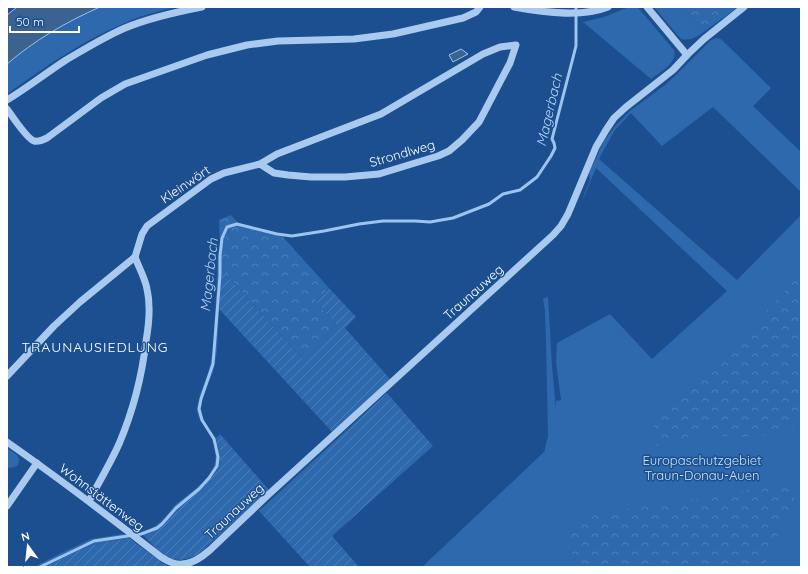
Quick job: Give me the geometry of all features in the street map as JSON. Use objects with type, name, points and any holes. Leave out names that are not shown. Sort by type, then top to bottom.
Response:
[{"type":"street","points":[[7,100],[66,60],[107,36],[146,20],[202,7]]},
{"type":"street","points":[[7,109],[29,138],[34,141],[40,141],[47,138],[101,98],[125,84],[207,55],[247,45],[278,41],[354,39],[393,34],[463,18],[476,12],[480,7]]},
{"type":"street","points":[[514,7],[538,11],[585,12],[608,7]]},
{"type":"street","points":[[647,7],[687,55]]},
{"type":"street","name":"Traunauweg","points":[[184,566],[202,557],[210,550],[268,495],[553,235],[561,226],[568,214],[596,148],[614,118],[673,70],[704,39],[744,7]]},
{"type":"street","name":"Kleinwört","points":[[135,258],[142,234],[147,226],[211,179],[224,173],[260,164],[276,154],[381,114],[483,54],[500,47],[516,45]]},
{"type":"street","name":"Strondlweg","points":[[260,164],[274,173],[311,177],[345,177],[379,174],[438,156],[462,140],[479,122],[510,63],[516,45]]},
{"type":"street","points":[[7,376],[54,326],[80,302],[135,258],[144,277],[149,295],[148,330],[142,365],[134,400],[121,438],[108,468],[89,501]]},
{"type":"street","name":"Wohnstättenweg","points":[[7,442],[89,501],[161,557],[177,565],[184,566]]},
{"type":"street","points":[[7,506],[37,463]]},
{"type":"green space","points":[[100,7],[176,7],[139,17],[95,37],[50,64],[7,94],[7,64],[51,32]]},
{"type":"green space","points":[[629,7],[637,7],[674,50],[675,55],[671,63],[651,79],[583,22],[604,17]]},
{"type":"green space","points":[[654,7],[682,7],[705,31],[694,38],[681,39]]},
{"type":"green space","points":[[682,7],[738,7],[705,31]]},
{"type":"green space","name":"Europaschutzgebiet Traun-Donau-Auen","points":[[716,38],[721,39],[771,88],[753,106],[801,152],[801,192],[713,107],[662,146],[631,113],[615,130],[599,159],[737,280],[801,215],[801,567],[422,567],[544,452],[548,436],[545,311],[543,299],[548,297],[556,409],[556,401],[561,400],[556,362],[557,343],[610,314],[652,359],[727,291],[596,168],[583,197],[590,180],[589,172],[604,141],[616,125],[630,111],[665,85],[711,40]]},
{"type":"green space","points":[[231,215],[238,223],[249,228],[283,237],[329,288],[316,301],[336,325],[302,358],[222,270],[218,253],[220,245],[219,220]]},
{"type":"green space","points":[[218,253],[222,270],[217,351],[213,372],[202,399],[201,409],[205,423],[216,438],[221,456],[218,467],[210,480],[166,522],[145,537],[142,534],[159,523],[174,506],[201,484],[210,474],[215,464],[216,455],[213,441],[199,419],[197,409],[199,398],[209,371],[213,352]]},
{"type":"green space","points":[[222,270],[302,358],[336,325],[316,301],[329,288],[356,317],[345,328],[390,379],[333,433],[219,309]]},
{"type":"green space","points":[[801,273],[801,417],[787,434],[738,437],[699,434],[657,446],[654,434],[654,424],[659,414],[707,372],[759,320]]},
{"type":"green space","points":[[387,393],[433,446],[332,536],[359,567],[310,567],[259,511]]},
{"type":"green space","points":[[220,434],[269,490],[200,553],[183,560],[170,558],[158,550],[145,537],[166,522],[212,477],[220,461],[216,438]]},
{"type":"green space","points":[[7,448],[17,455],[19,459],[18,465],[14,467],[7,467]]},
{"type":"green space","points":[[800,485],[764,567],[578,567],[565,537],[598,513],[747,490]]},
{"type":"green space","points":[[123,534],[129,538],[93,545],[79,550],[45,567],[34,567],[91,539]]},
{"type":"green space","points":[[129,538],[164,564],[171,567],[45,567],[79,550],[93,545]]},
{"type":"shaded area","points":[[17,7],[100,7],[51,32],[7,64],[7,15]]},
{"type":"shaded area","points":[[461,49],[468,54],[453,62],[449,55]]},
{"type":"waterway","name":"Magerbach","points":[[40,567],[94,541],[141,534],[157,528],[176,508],[199,489],[217,466],[218,457],[214,439],[202,420],[199,409],[213,364],[220,275],[220,256],[222,238],[227,227],[237,224],[277,234],[292,236],[383,221],[430,222],[453,218],[489,204],[503,194],[520,190],[537,177],[555,148],[552,139],[576,46],[576,7]]},
{"type":"district","name":"TRAUNAUSIEDLUNG","points":[[95,347]]}]
